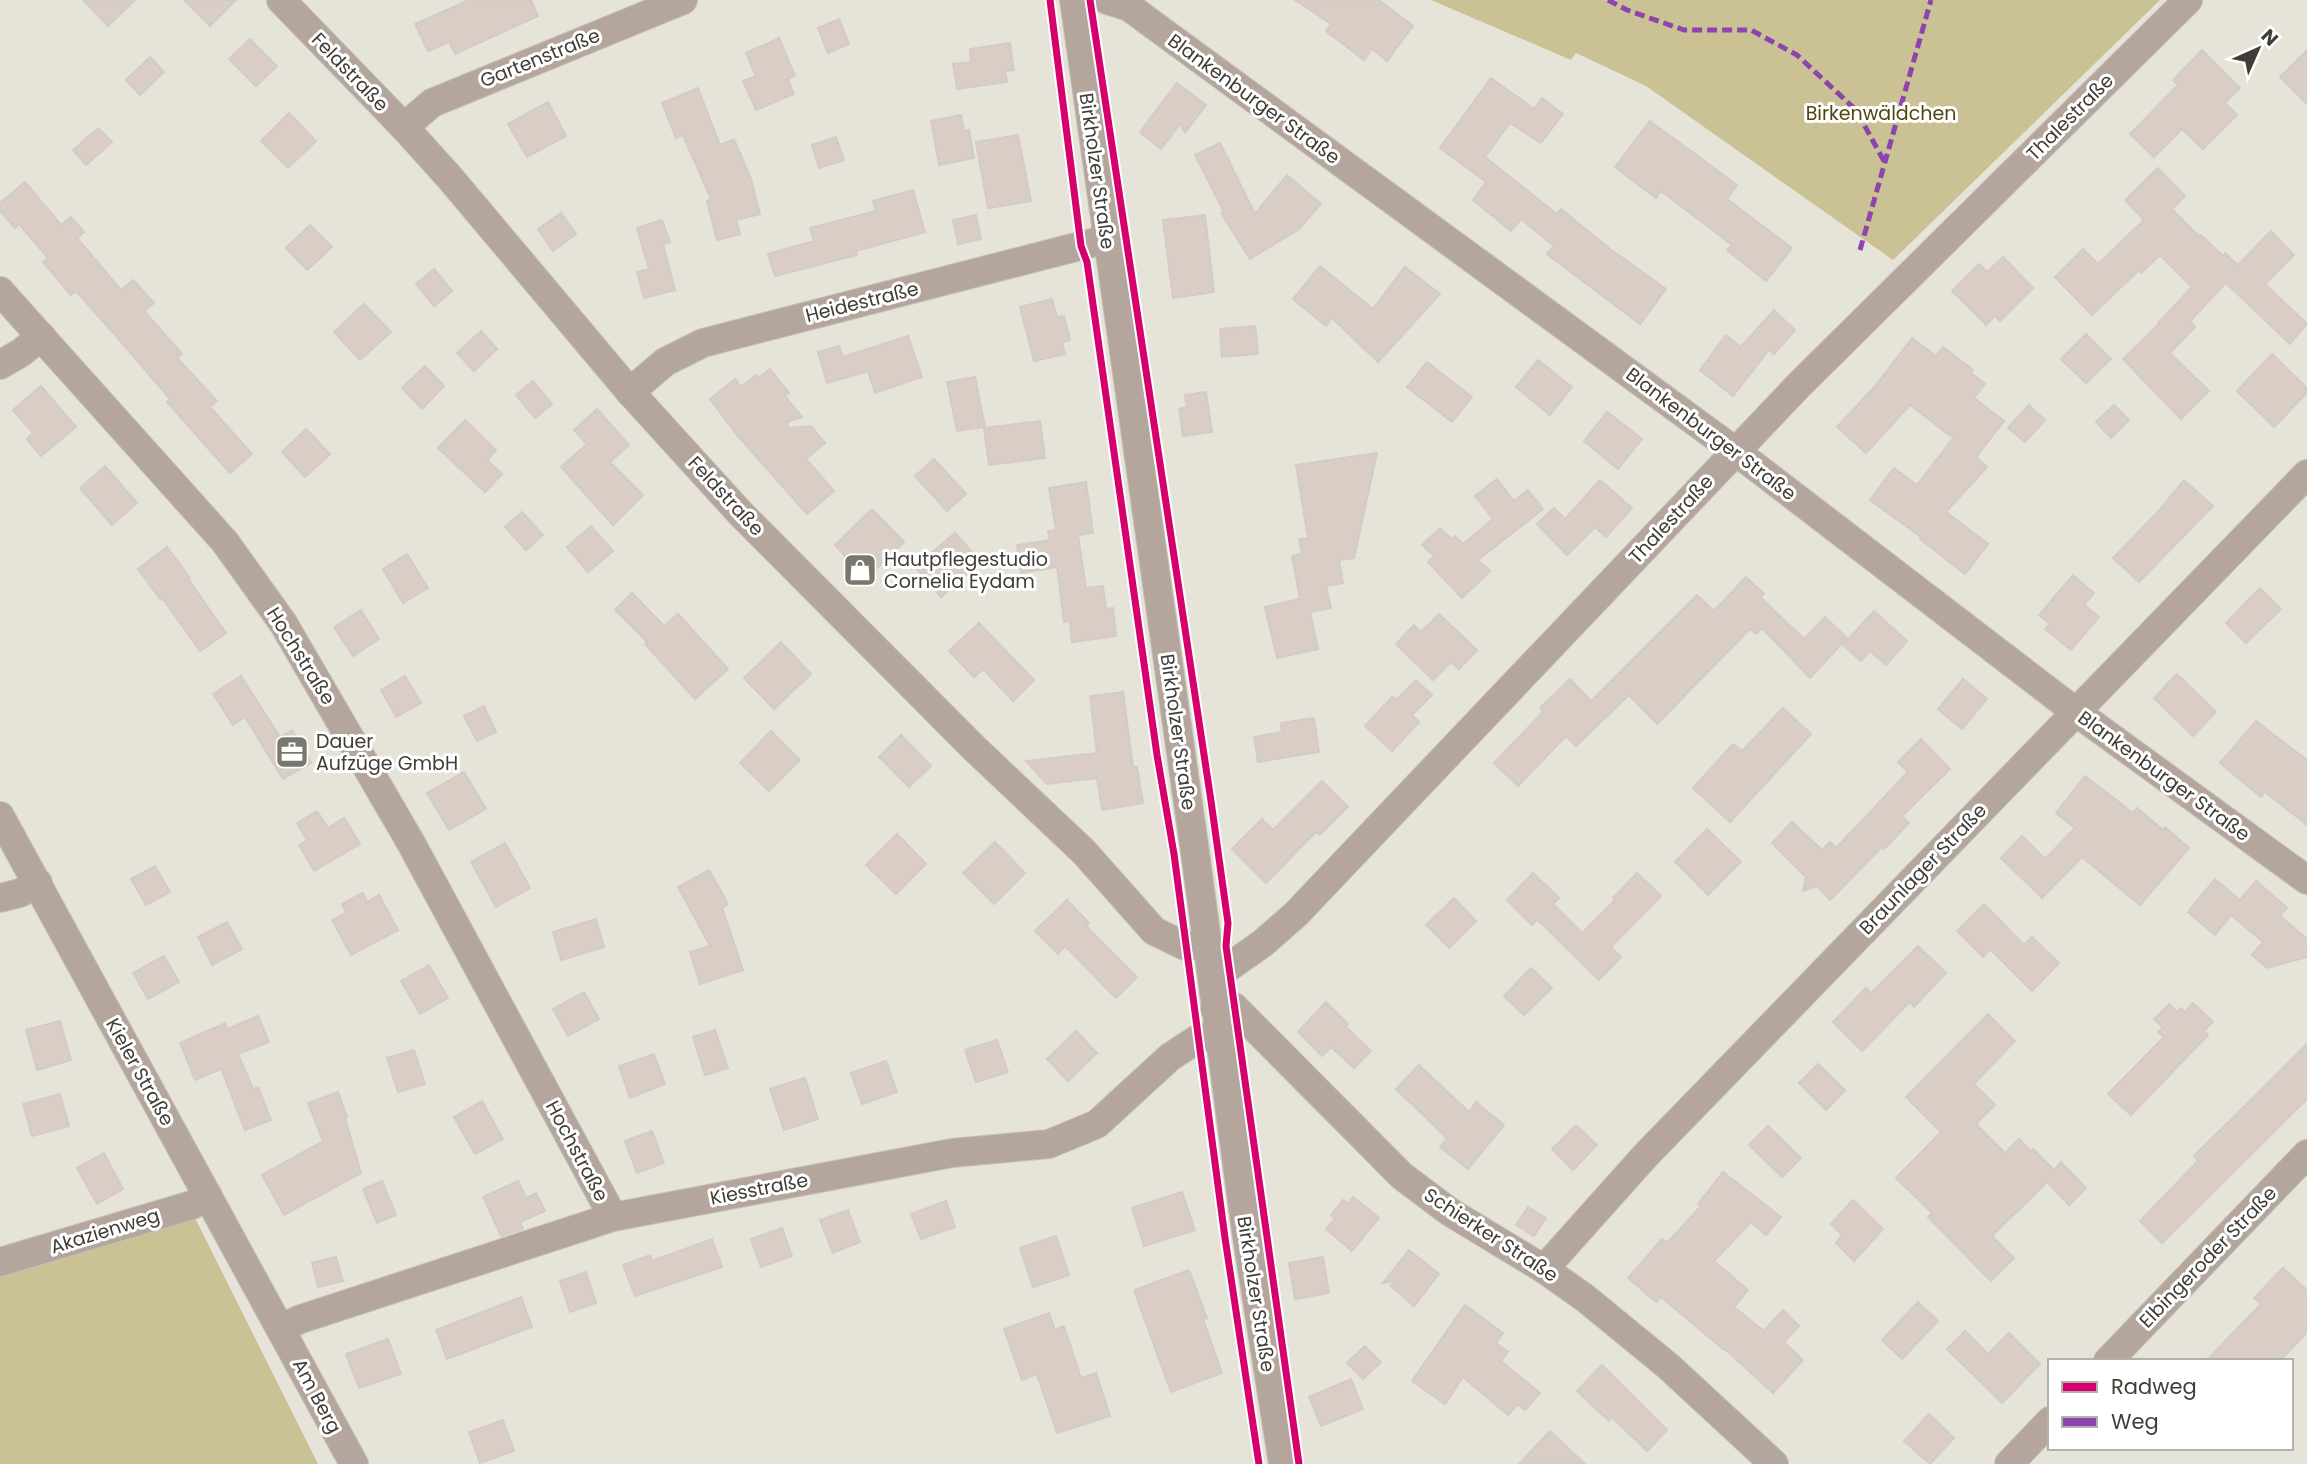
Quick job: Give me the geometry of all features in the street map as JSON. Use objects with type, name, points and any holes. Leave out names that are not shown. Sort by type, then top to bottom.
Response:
[{"type":"street","name":"Feldstraße","points":[[281,0],[450,178],[629,392],[741,514],[975,749],[1084,852],[1154,931],[1208,958]]},
{"type":"street","name":"Gartenstraße","points":[[404,127],[432,103],[683,0]]},
{"type":"street","name":"Birkholzer Straße","points":[[1074,0],[1192,827],[1245,1231],[1283,1464]]},
{"type":"street","name":"Blankenburger Straße","points":[[1107,0],[1129,7],[1735,451],[2076,712],[2307,880]]},
{"type":"street","name":"Thalestraße","points":[[1208,958],[1229,967],[1263,943],[1296,914],[1799,384],[2188,0]]},
{"type":"street","name":"Heidestraße","points":[[629,392],[665,362],[703,343],[1107,239]]},
{"type":"street","name":"Hochstraße","points":[[0,291],[225,542],[283,623],[411,843],[613,1217]]},
{"type":"street","points":[[0,365],[41,337]]},
{"type":"street","name":"Braunlager Straße","points":[[1545,1269],[1646,1155],[2307,474]]},
{"type":"street","name":"Kieler Straße","points":[[0,816],[281,1328]]},
{"type":"street","points":[[0,898],[20,893],[38,883]]},
{"type":"street","name":"Schierker Straße","points":[[1217,1023],[1234,1007],[1402,1176],[1450,1212],[1545,1269],[1585,1298],[1668,1366],[1774,1464]]},
{"type":"street","name":"Kiesstraße","points":[[281,1328],[314,1314],[613,1217],[952,1153],[1049,1144],[1097,1124],[1170,1057],[1217,1023]]},
{"type":"street","name":"Elbingeroder Straße","points":[[2110,1359],[2307,1154]]},
{"type":"street","name":"Akazienweg","points":[[0,1262],[192,1205],[208,1196]]},
{"type":"street","name":"Am Berg","points":[[281,1328],[354,1464]]},
{"type":"street","points":[[2009,1464],[2048,1423]]},
{"type":"green space","name":"Birkenwäldchen","points":[[1431,0],[2160,0],[1893,260],[1646,86],[1576,53],[1571,60]]},
{"type":"green space","points":[[193,1214],[318,1464],[0,1464],[0,1269]]},
{"type":"building","points":[[83,0],[135,0],[108,26]]},
{"type":"building","points":[[184,0],[236,0],[210,26]]},
{"type":"building","points":[[469,0],[531,0],[538,16],[455,54],[449,42],[428,51],[415,24]]},
{"type":"building","points":[[1295,0],[1379,0],[1413,26],[1387,61],[1372,49],[1364,60],[1326,31],[1331,24]]},
{"type":"building","points":[[839,19],[849,44],[828,53],[818,28]]},
{"type":"building","points":[[779,38],[795,76],[788,79],[794,94],[756,110],[743,81],[756,76],[746,53]]},
{"type":"building","points":[[250,39],[277,66],[256,86],[229,59]]},
{"type":"building","points":[[1010,43],[1014,70],[1005,71],[1007,82],[957,89],[953,64],[971,62],[970,49]]},
{"type":"building","points":[[2202,50],[2240,88],[2225,103],[2237,115],[2203,149],[2182,129],[2154,157],[2130,134],[2178,85],[2173,80]]},
{"type":"building","points":[[2307,50],[2307,104],[2280,77]]},
{"type":"building","points":[[150,57],[164,72],[140,95],[126,80]]},
{"type":"building","points":[[1491,78],[1534,109],[1542,98],[1563,114],[1541,143],[1510,123],[1485,157],[1557,214],[1561,209],[1610,249],[1666,289],[1640,324],[1547,254],[1554,246],[1521,219],[1511,231],[1473,200],[1486,182],[1440,148]]},
{"type":"building","points":[[1177,83],[1206,105],[1185,133],[1180,124],[1161,149],[1140,132]]},
{"type":"building","points":[[698,88],[720,145],[734,139],[751,179],[760,214],[736,220],[740,234],[717,240],[707,201],[711,199],[683,135],[676,138],[662,103]]},
{"type":"building","points":[[548,102],[566,136],[527,157],[508,124]]},
{"type":"building","points":[[289,113],[316,141],[288,168],[261,141]]},
{"type":"building","points":[[961,115],[964,131],[969,130],[974,158],[939,165],[931,121]]},
{"type":"building","points":[[1650,121],[1737,185],[1727,199],[1792,248],[1766,281],[1727,250],[1732,245],[1661,191],[1656,198],[1615,167]]},
{"type":"building","points":[[98,128],[112,142],[86,165],[73,150]]},
{"type":"building","points":[[1018,135],[1031,201],[988,208],[976,142]]},
{"type":"building","points":[[836,137],[844,160],[819,168],[812,145]]},
{"type":"building","points":[[1220,143],[1255,214],[1287,175],[1321,204],[1299,229],[1250,259],[1221,213],[1224,212],[1195,155]]},
{"type":"building","points":[[2158,168],[2185,196],[2172,209],[2223,256],[2225,253],[2238,265],[2271,231],[2294,255],[2265,284],[2307,324],[2290,344],[2226,283],[2190,321],[2195,327],[2170,353],[2209,391],[2181,419],[2123,359],[2192,287],[2160,255],[2141,273],[2138,271],[2092,315],[2055,277],[2083,249],[2098,264],[2144,220],[2125,200]]},
{"type":"building","points":[[25,182],[61,225],[71,217],[84,232],[77,238],[121,290],[133,280],[154,303],[144,311],[182,354],[177,358],[217,401],[210,407],[252,454],[230,473],[167,402],[170,399],[116,336],[76,291],[71,295],[43,262],[48,258],[19,224],[15,228],[0,211],[0,203]]},
{"type":"building","points":[[913,190],[925,232],[856,251],[857,255],[775,276],[768,254],[814,241],[810,228],[876,211],[873,201]]},
{"type":"building","points":[[561,213],[576,234],[553,251],[538,229]]},
{"type":"building","points":[[976,215],[981,239],[958,244],[953,220]]},
{"type":"building","points":[[1205,215],[1214,292],[1173,298],[1163,220]]},
{"type":"building","points":[[662,220],[670,242],[663,244],[675,290],[644,298],[637,272],[649,269],[637,228]]},
{"type":"building","points":[[310,225],[332,247],[307,270],[286,248]]},
{"type":"building","points":[[2003,257],[2033,288],[2000,321],[1995,316],[1986,325],[1952,291],[1979,264],[1987,272]]},
{"type":"building","points":[[1320,266],[1373,309],[1405,267],[1440,294],[1378,362],[1332,318],[1326,326],[1293,299]]},
{"type":"building","points":[[434,269],[452,291],[434,306],[416,284]]},
{"type":"building","points":[[1052,299],[1057,317],[1064,316],[1070,340],[1062,342],[1065,354],[1034,361],[1020,307]]},
{"type":"building","points":[[364,304],[391,332],[360,360],[334,332]]},
{"type":"building","points":[[1774,310],[1795,330],[1774,354],[1769,350],[1733,396],[1700,370],[1726,335],[1741,347]]},
{"type":"building","points":[[1255,326],[1258,354],[1222,357],[1220,329]]},
{"type":"building","points":[[481,331],[497,349],[474,371],[457,353]]},
{"type":"building","points":[[2086,334],[2111,359],[2086,383],[2061,359]]},
{"type":"building","points":[[908,336],[922,377],[875,393],[868,371],[827,383],[818,352],[839,346],[843,357]]},
{"type":"building","points":[[1912,338],[1936,356],[1943,347],[1973,370],[1971,373],[1985,384],[1974,398],[2004,421],[1976,457],[1987,467],[1946,512],[1988,544],[1965,574],[1920,539],[1921,537],[1870,500],[1894,468],[1917,485],[1953,438],[1910,405],[1866,453],[1837,427],[1877,384]]},
{"type":"building","points":[[2272,354],[2307,388],[2307,393],[2274,427],[2237,391]]},
{"type":"building","points":[[1538,360],[1572,387],[1550,415],[1516,387]]},
{"type":"building","points":[[1427,362],[1472,397],[1452,422],[1407,387]]},
{"type":"building","points":[[425,366],[444,386],[422,409],[402,388]]},
{"type":"building","points":[[770,369],[789,393],[784,395],[802,417],[787,422],[788,428],[811,426],[825,443],[806,459],[834,491],[807,514],[737,435],[710,399],[735,379],[741,387],[756,375],[759,378]]},
{"type":"building","points":[[975,377],[985,427],[957,431],[947,382]]},
{"type":"building","points":[[533,381],[552,404],[535,418],[516,395]]},
{"type":"building","points":[[41,386],[76,427],[41,456],[27,439],[33,433],[13,410]]},
{"type":"building","points":[[1206,392],[1212,432],[1183,436],[1179,409],[1187,407],[1185,395]]},
{"type":"building","points":[[2029,405],[2045,420],[2025,442],[2008,428]]},
{"type":"building","points":[[2114,405],[2129,420],[2111,438],[2096,422]]},
{"type":"building","points":[[597,409],[629,445],[610,462],[643,495],[613,525],[561,467],[587,444],[574,430]]},
{"type":"building","points":[[1607,412],[1642,439],[1618,469],[1584,441]]},
{"type":"building","points":[[465,420],[496,450],[487,460],[502,474],[485,492],[438,448]]},
{"type":"building","points":[[1040,421],[1045,458],[989,465],[984,428]]},
{"type":"building","points":[[306,429],[330,454],[305,477],[282,452]]},
{"type":"building","points":[[1377,453],[1354,558],[1339,560],[1343,583],[1326,586],[1331,608],[1310,612],[1318,649],[1277,658],[1265,607],[1300,599],[1292,556],[1302,554],[1299,539],[1308,538],[1296,465]]},
{"type":"building","points":[[934,459],[966,494],[947,511],[915,476]]},
{"type":"building","points":[[105,466],[137,503],[112,525],[80,488]]},
{"type":"building","points":[[1497,479],[1514,501],[1528,490],[1543,509],[1478,560],[1490,571],[1462,598],[1428,562],[1434,556],[1422,545],[1440,528],[1451,539],[1455,536],[1463,544],[1493,519],[1475,496]]},
{"type":"building","points":[[1600,480],[1632,508],[1606,537],[1595,527],[1567,555],[1537,524],[1554,508],[1565,519]]},
{"type":"building","points":[[2184,480],[2213,506],[2139,582],[2113,558],[2158,512]]},
{"type":"building","points":[[1086,482],[1093,533],[1078,535],[1086,588],[1103,586],[1106,609],[1113,608],[1116,636],[1072,642],[1070,621],[1064,622],[1057,567],[1021,573],[1017,545],[1050,540],[1048,531],[1056,530],[1049,488]]},
{"type":"building","points":[[872,509],[904,542],[866,579],[835,545]]},
{"type":"building","points":[[522,512],[543,535],[526,550],[505,527]]},
{"type":"building","points":[[591,526],[613,551],[588,572],[567,547]]},
{"type":"building","points":[[955,533],[981,562],[941,597],[915,567]]},
{"type":"building","points":[[167,547],[226,633],[200,651],[138,569]]},
{"type":"building","points":[[407,554],[428,588],[403,603],[383,569]]},
{"type":"building","points":[[2073,575],[2094,593],[2084,605],[2099,617],[2071,650],[2045,629],[2050,624],[2039,615]]},
{"type":"building","points":[[1746,577],[1764,594],[1760,597],[1804,639],[1825,617],[1847,638],[1810,678],[1762,628],[1756,634],[1750,629],[1657,724],[1629,695],[1576,746],[1566,736],[1518,786],[1494,763],[1543,712],[1540,708],[1570,679],[1591,701],[1697,595],[1714,611]]},
{"type":"building","points":[[2260,588],[2281,609],[2246,643],[2226,623]]},
{"type":"building","points":[[632,593],[664,626],[678,614],[728,669],[695,699],[645,644],[647,642],[615,610]]},
{"type":"building","points":[[361,610],[379,639],[353,656],[334,627]]},
{"type":"building","points":[[1874,611],[1907,641],[1886,665],[1870,651],[1861,661],[1843,645]]},
{"type":"building","points":[[1439,614],[1477,650],[1459,669],[1451,662],[1433,680],[1396,644],[1414,625],[1421,632]]},
{"type":"building","points":[[979,623],[1034,680],[1013,701],[983,669],[974,677],[949,651]]},
{"type":"building","points":[[781,642],[811,674],[774,709],[744,678]]},
{"type":"building","points":[[2177,674],[2216,712],[2193,736],[2154,698]]},
{"type":"building","points":[[241,676],[280,737],[292,730],[311,763],[283,779],[245,717],[233,725],[213,694]]},
{"type":"building","points":[[405,676],[421,703],[396,717],[381,690]]},
{"type":"building","points":[[1963,679],[1987,699],[1962,729],[1938,709]]},
{"type":"building","points":[[1416,680],[1432,695],[1412,715],[1419,722],[1392,751],[1365,726],[1392,697],[1396,700]]},
{"type":"building","points":[[1123,692],[1133,767],[1137,767],[1143,803],[1102,810],[1097,778],[1047,784],[1026,761],[1097,753],[1090,696]]},
{"type":"building","points":[[484,706],[496,732],[477,741],[464,716]]},
{"type":"building","points":[[1783,708],[1811,734],[1730,822],[1693,788],[1733,744],[1742,751]]},
{"type":"building","points":[[1314,718],[1319,752],[1258,762],[1254,737],[1282,732],[1281,723]]},
{"type":"building","points":[[2256,721],[2307,760],[2307,825],[2265,792],[2261,797],[2220,763]]},
{"type":"building","points":[[771,731],[800,760],[769,791],[740,763]]},
{"type":"building","points":[[901,735],[931,766],[909,787],[879,757]]},
{"type":"building","points":[[1921,739],[1950,769],[1902,816],[1909,823],[1830,900],[1817,886],[1803,891],[1806,877],[1772,843],[1792,822],[1822,850],[1830,842],[1836,848],[1908,772],[1898,762]]},
{"type":"building","points":[[464,772],[486,809],[449,830],[427,793]]},
{"type":"building","points":[[2085,776],[2133,813],[2137,808],[2163,830],[2165,827],[2189,848],[2140,905],[2082,857],[2042,898],[2001,858],[2022,836],[2045,859],[2075,828],[2056,813]]},
{"type":"building","points":[[1322,781],[1348,807],[1320,835],[1316,832],[1266,883],[1232,849],[1262,819],[1273,830]]},
{"type":"building","points":[[317,811],[328,828],[344,818],[360,844],[314,871],[299,845],[307,840],[297,823]]},
{"type":"building","points":[[1707,829],[1741,862],[1708,895],[1675,862]]},
{"type":"building","points":[[897,834],[926,864],[896,894],[866,865]]},
{"type":"building","points":[[995,842],[1025,873],[994,904],[963,873]]},
{"type":"building","points":[[505,843],[530,888],[496,907],[471,862]]},
{"type":"building","points":[[155,866],[170,892],[146,905],[131,879]]},
{"type":"building","points":[[709,870],[728,904],[722,908],[743,970],[700,984],[690,952],[710,946],[678,887]]},
{"type":"building","points":[[1533,873],[1559,898],[1553,904],[1582,933],[1637,873],[1661,896],[1611,947],[1621,957],[1599,980],[1537,919],[1532,925],[1507,900]]},
{"type":"building","points":[[2215,879],[2240,900],[2256,881],[2269,892],[2287,908],[2280,916],[2307,939],[2307,957],[2267,968],[2252,955],[2263,942],[2231,915],[2215,935],[2188,912]]},
{"type":"building","points":[[363,893],[367,902],[379,895],[398,930],[351,955],[332,920],[346,913],[342,904]]},
{"type":"building","points":[[1454,898],[1476,921],[1449,948],[1426,925]]},
{"type":"building","points":[[1067,900],[1089,923],[1086,926],[1137,977],[1116,998],[1065,946],[1058,954],[1035,931]]},
{"type":"building","points":[[1984,904],[2024,945],[2032,937],[2059,963],[2032,991],[1990,949],[1983,957],[1957,931]]},
{"type":"building","points":[[596,919],[604,947],[561,960],[553,932]]},
{"type":"building","points":[[227,922],[242,949],[212,965],[198,937]]},
{"type":"building","points":[[1918,946],[1946,973],[1914,1007],[1910,1002],[1862,1051],[1833,1022],[1866,988],[1871,993]]},
{"type":"building","points":[[164,956],[179,982],[148,999],[133,973]]},
{"type":"building","points":[[429,965],[448,998],[420,1014],[401,981]]},
{"type":"building","points":[[1531,968],[1552,988],[1524,1015],[1504,996]]},
{"type":"building","points":[[584,992],[599,1019],[568,1036],[553,1009]]},
{"type":"building","points":[[1326,1002],[1348,1024],[1346,1027],[1371,1051],[1354,1068],[1331,1047],[1322,1056],[1298,1032]]},
{"type":"building","points":[[2193,1003],[2213,1022],[2204,1031],[2208,1035],[2131,1115],[2108,1094],[2164,1037],[2158,1032],[2163,1028],[2154,1019],[2169,1004],[2177,1012],[2181,1008],[2185,1012]]},
{"type":"building","points":[[1988,1014],[2015,1041],[1974,1084],[1995,1105],[1976,1124],[2005,1153],[2019,1139],[2054,1170],[2061,1162],[2086,1188],[2069,1205],[2047,1182],[1992,1236],[2014,1258],[1991,1281],[1928,1217],[1932,1213],[1896,1178],[1941,1132],[1906,1097]]},
{"type":"building","points":[[258,1016],[269,1042],[238,1054],[253,1089],[258,1087],[271,1120],[245,1130],[221,1069],[195,1080],[180,1043],[225,1023],[227,1029]]},
{"type":"building","points":[[60,1021],[71,1060],[37,1070],[26,1030]]},
{"type":"building","points":[[715,1030],[728,1068],[705,1075],[693,1037]]},
{"type":"building","points":[[1076,1031],[1097,1053],[1068,1081],[1047,1059]]},
{"type":"building","points":[[997,1040],[1008,1072],[976,1082],[965,1050]]},
{"type":"building","points":[[2307,1044],[2307,1099],[2162,1243],[2140,1221],[2198,1161],[2194,1156]]},
{"type":"building","points":[[414,1050],[425,1084],[398,1092],[387,1058]]},
{"type":"building","points":[[654,1054],[665,1084],[630,1098],[619,1066]]},
{"type":"building","points":[[886,1061],[897,1092],[862,1104],[851,1073]]},
{"type":"building","points":[[1818,1064],[1845,1090],[1826,1110],[1799,1083]]},
{"type":"building","points":[[1419,1065],[1469,1112],[1476,1102],[1504,1125],[1468,1169],[1440,1147],[1447,1138],[1396,1089]]},
{"type":"building","points":[[805,1078],[818,1119],[784,1130],[770,1089]]},
{"type":"building","points":[[338,1092],[361,1173],[284,1215],[262,1175],[323,1141],[308,1103]]},
{"type":"building","points":[[60,1094],[69,1126],[32,1136],[23,1104]]},
{"type":"building","points":[[482,1101],[503,1139],[475,1154],[454,1117]]},
{"type":"building","points":[[1576,1125],[1597,1145],[1573,1170],[1552,1149]]},
{"type":"building","points":[[1768,1126],[1801,1158],[1782,1177],[1749,1145]]},
{"type":"building","points":[[652,1131],[664,1163],[637,1173],[625,1141]]},
{"type":"building","points":[[104,1153],[123,1189],[97,1204],[77,1168]]},
{"type":"building","points":[[1723,1172],[1781,1217],[1766,1235],[1751,1222],[1714,1261],[1748,1290],[1734,1307],[1764,1331],[1783,1310],[1799,1326],[1784,1342],[1803,1360],[1773,1393],[1725,1349],[1661,1297],[1656,1302],[1628,1278],[1662,1239],[1667,1243],[1701,1206],[1698,1204]]},
{"type":"building","points":[[382,1181],[396,1215],[377,1223],[363,1189]]},
{"type":"building","points":[[518,1181],[526,1198],[536,1193],[545,1211],[520,1222],[523,1229],[501,1236],[483,1197]]},
{"type":"building","points":[[1182,1192],[1195,1230],[1144,1246],[1132,1208]]},
{"type":"building","points":[[1353,1197],[1379,1218],[1352,1251],[1326,1229],[1335,1219],[1331,1215],[1343,1200],[1348,1204]]},
{"type":"building","points":[[1853,1200],[1883,1229],[1854,1261],[1836,1243],[1842,1235],[1831,1224]]},
{"type":"building","points":[[946,1201],[955,1227],[921,1239],[911,1214]]},
{"type":"building","points":[[1528,1207],[1546,1218],[1534,1236],[1516,1225]]},
{"type":"building","points":[[848,1210],[860,1242],[833,1253],[820,1220]]},
{"type":"building","points":[[782,1228],[792,1256],[761,1267],[751,1239]]},
{"type":"building","points":[[1056,1236],[1069,1275],[1033,1287],[1020,1248]]},
{"type":"building","points":[[712,1239],[722,1267],[635,1296],[623,1265],[650,1255],[652,1261]]},
{"type":"building","points":[[1409,1250],[1439,1274],[1414,1306],[1391,1286],[1396,1281],[1383,1283]]},
{"type":"building","points":[[336,1257],[343,1281],[318,1287],[312,1263]]},
{"type":"building","points":[[1323,1257],[1329,1293],[1295,1299],[1289,1263]]},
{"type":"building","points":[[2283,1268],[2307,1290],[2307,1332],[2282,1359],[2208,1359],[2261,1304],[2254,1298]]},
{"type":"building","points":[[1189,1270],[1207,1318],[1203,1319],[1222,1373],[1171,1392],[1134,1290]]},
{"type":"building","points":[[586,1272],[596,1303],[570,1312],[560,1281]]},
{"type":"building","points":[[521,1297],[532,1327],[447,1359],[436,1330]]},
{"type":"building","points":[[1918,1302],[1938,1321],[1902,1359],[1882,1340]]},
{"type":"building","points":[[1465,1305],[1503,1333],[1496,1343],[1508,1352],[1501,1361],[1540,1393],[1525,1410],[1518,1404],[1508,1415],[1463,1377],[1445,1404],[1412,1381]]},
{"type":"building","points":[[1049,1313],[1055,1330],[1064,1326],[1081,1378],[1096,1373],[1110,1416],[1057,1433],[1037,1374],[1022,1380],[1004,1329]]},
{"type":"building","points":[[1965,1331],[1988,1354],[2009,1333],[2040,1364],[2002,1403],[1947,1349]]},
{"type":"building","points":[[388,1339],[401,1374],[359,1388],[346,1354]]},
{"type":"building","points":[[1365,1346],[1381,1362],[1363,1379],[1347,1363]]},
{"type":"building","points":[[1602,1365],[1667,1430],[1647,1451],[1612,1417],[1609,1421],[1577,1391]]},
{"type":"building","points":[[1351,1379],[1363,1409],[1321,1426],[1309,1397]]},
{"type":"building","points":[[1929,1414],[1954,1438],[1930,1464],[1904,1441]]},
{"type":"building","points":[[503,1420],[514,1451],[480,1463],[469,1432]]},
{"type":"building","points":[[1550,1431],[1585,1464],[1519,1464]]},
{"type":"marked path","points":[[1608,0],[1627,10],[1684,30],[1751,30],[1797,55],[1856,110],[1885,163]]},
{"type":"marked path","points":[[1860,250],[1931,0]]},
{"type":"cycle path","points":[[1050,0],[1081,246],[1087,262],[1157,755],[1174,854],[1225,1238],[1259,1464]]},
{"type":"cycle path","points":[[1090,0],[1211,801],[1228,923],[1226,946],[1299,1464]]},
{"type":"place","name":"Hautpflegestudio Cornelia Eydam","points":[[860,570]]},
{"type":"place","name":"Dauer Aufzüge GmbH","points":[[292,752]]}]
